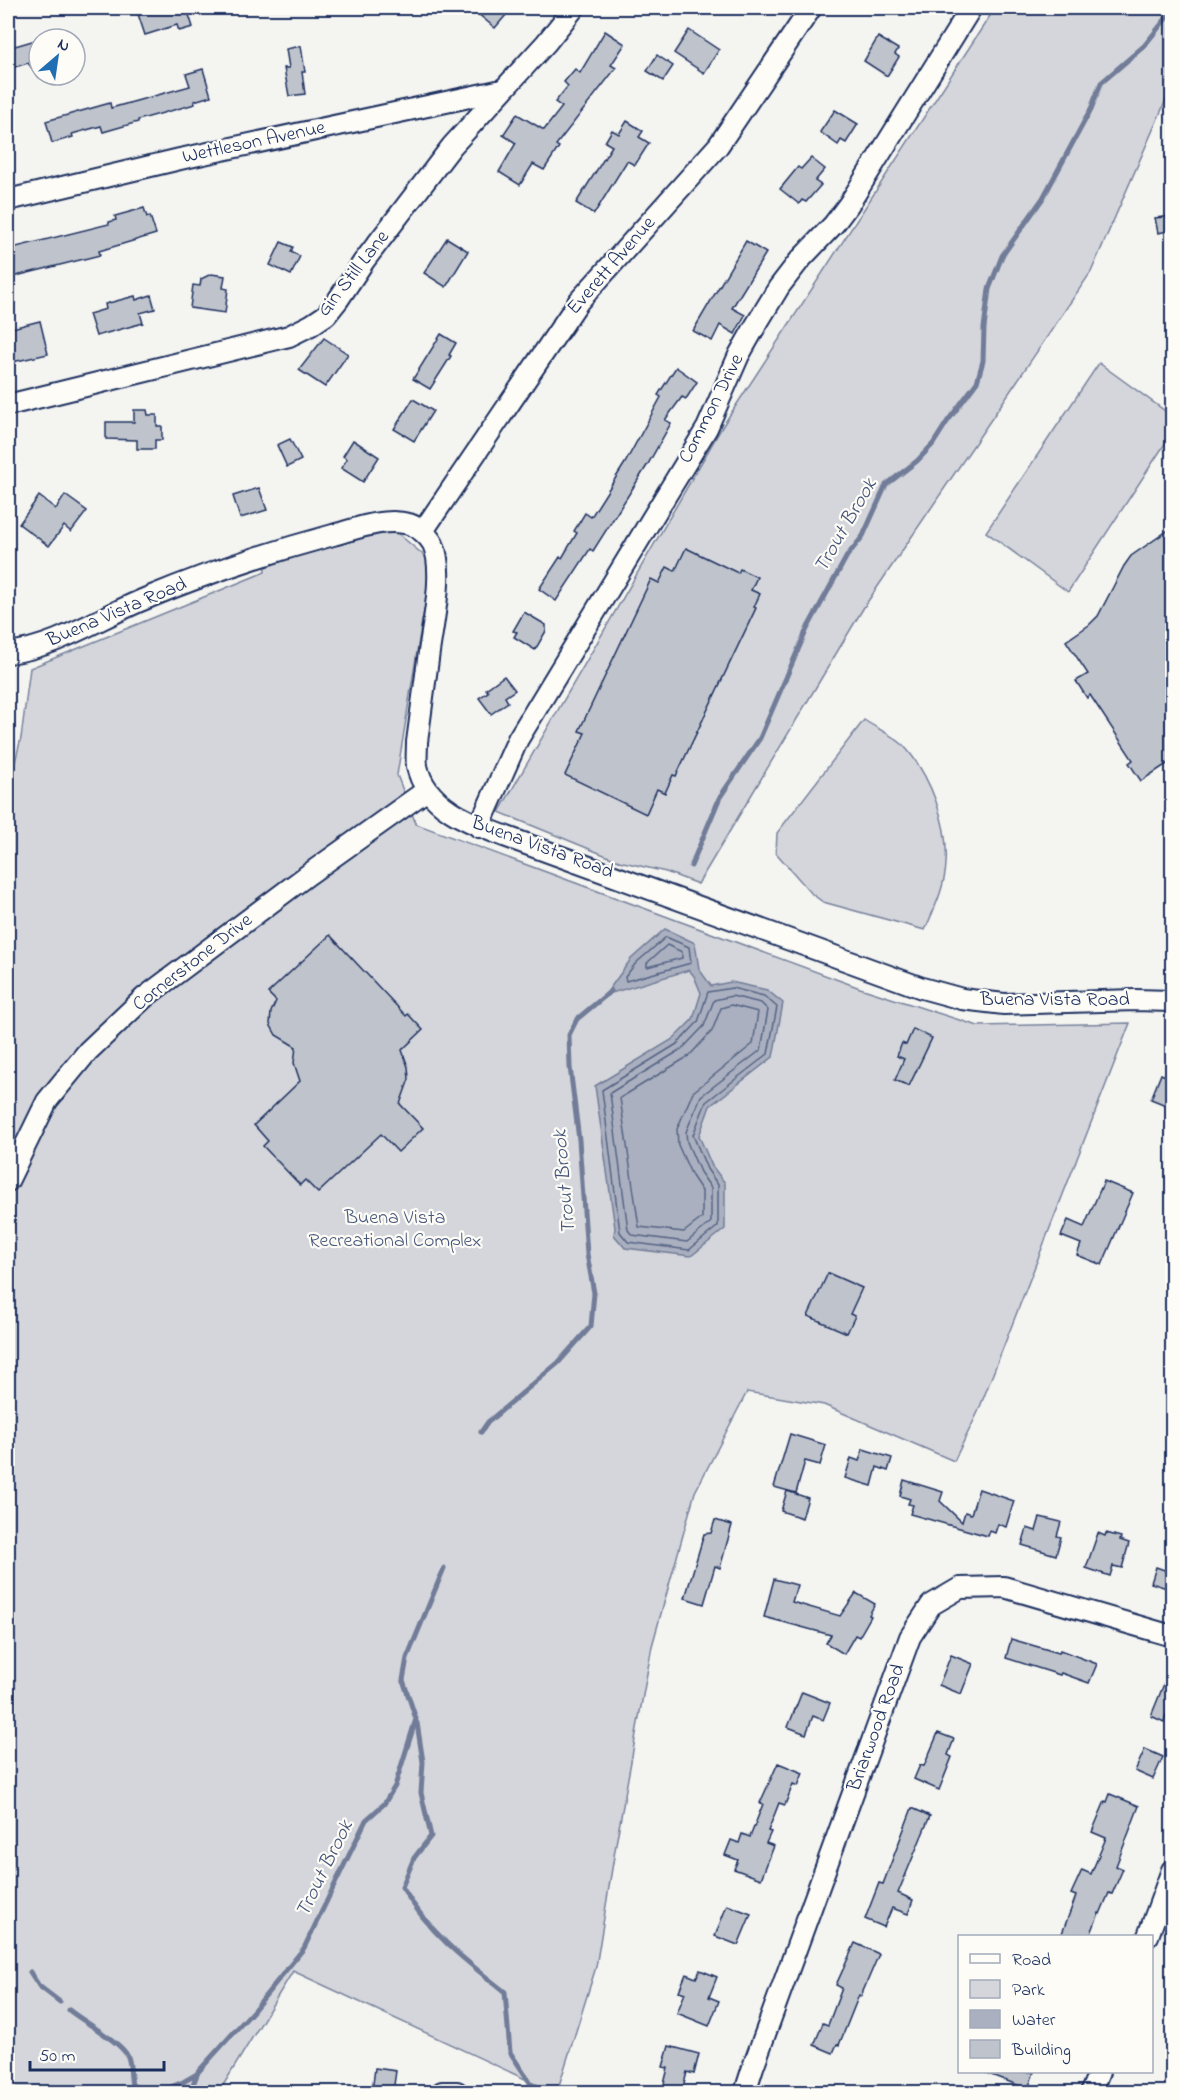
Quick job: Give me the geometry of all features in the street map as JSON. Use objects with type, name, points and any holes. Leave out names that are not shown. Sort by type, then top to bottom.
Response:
[{"type":"street","name":"Gin Still Lane","points":[[8,405],[288,336],[326,315],[364,261],[452,146],[546,43],[574,8]]},
{"type":"street","name":"Everett Avenue","points":[[423,531],[579,301],[718,146],[811,8]]},
{"type":"street","name":"Common Drive","points":[[479,827],[518,739],[707,429],[739,356],[756,325],[779,287],[849,204],[971,8]]},
{"type":"street","name":"Wettleson Avenue","points":[[8,200],[180,159],[502,90]]},
{"type":"street","name":"Buena Vista Road","points":[[8,653],[45,645],[144,599],[298,545],[368,526],[409,524],[423,531],[433,543],[437,560],[438,589],[417,742],[417,767],[427,790],[452,813],[479,827],[922,988],[962,999],[1005,1004],[1173,1001]]},
{"type":"street","name":"Cornerstone Drive","points":[[8,1181],[47,1101],[88,1051],[145,997],[309,874],[427,790]]},
{"type":"street","name":"Briarwood Road","points":[[745,2092],[910,1637],[932,1605],[960,1588],[1004,1587],[1173,1636]]},
{"type":"street","points":[[1148,1935],[1173,1870]]},
{"type":"street","points":[[1092,2092],[1099,2073]]},
{"type":"street","points":[[442,2092],[457,2092]]},
{"type":"green space","points":[[995,8],[1172,8],[1172,86],[1091,272],[864,607],[698,884],[666,872],[619,861],[499,812],[722,427]]},
{"type":"green space","points":[[1099,363],[1172,416],[1172,433],[1068,592],[986,532]]},
{"type":"green space","name":"Buena Vista Recreational Complex","points":[[395,531],[434,564],[422,621],[397,775],[416,824],[860,988],[978,1026],[1130,1023],[978,1412],[954,1461],[824,1405],[747,1392],[695,1492],[652,1646],[596,1967],[557,2092],[293,1971],[219,2092],[8,2092],[8,790],[21,738],[30,668],[265,572],[264,559]]},
{"type":"green space","points":[[864,720],[899,741],[913,757],[929,785],[941,817],[946,849],[944,881],[925,930],[823,902],[812,894],[776,853],[777,833]]},
{"type":"water","points":[[665,929],[695,943],[699,969],[711,986],[731,982],[767,990],[783,1003],[773,1057],[710,1106],[699,1136],[712,1166],[725,1183],[725,1229],[691,1256],[625,1248],[614,1235],[615,1228],[595,1086],[673,1039],[693,1019],[701,993],[689,970],[605,995],[631,959]]},
{"type":"building","points":[[173,8],[174,13],[187,9],[193,27],[179,31],[177,25],[145,35],[138,14]]},
{"type":"building","points":[[471,8],[512,8],[495,28]]},
{"type":"building","points":[[689,30],[719,50],[704,73],[674,53]]},
{"type":"building","points":[[605,31],[625,44],[611,65],[616,68],[556,145],[559,147],[544,170],[533,164],[520,185],[499,172],[516,143],[503,135],[517,114],[544,130],[562,107],[555,102],[568,86],[564,82],[575,69],[580,73]]},
{"type":"building","points":[[878,37],[898,49],[895,54],[899,57],[887,76],[864,61]]},
{"type":"building","points":[[27,42],[27,63],[8,69],[8,48]]},
{"type":"building","points":[[301,46],[305,72],[302,72],[305,94],[289,96],[284,68],[289,68],[286,49]]},
{"type":"building","points":[[657,55],[673,66],[663,81],[647,71]]},
{"type":"building","points":[[203,69],[211,96],[194,101],[195,104],[103,132],[101,126],[72,134],[73,137],[52,143],[46,121],[110,103],[111,108],[190,86],[186,74]]},
{"type":"building","points":[[835,110],[858,124],[846,143],[841,140],[838,145],[820,132]]},
{"type":"building","points":[[627,121],[643,131],[639,137],[649,143],[635,165],[627,161],[594,214],[576,203],[612,146],[605,142],[612,130],[619,134]]},
{"type":"building","points":[[811,158],[825,169],[815,181],[821,185],[806,202],[802,200],[799,204],[780,189],[798,167],[801,169]]},
{"type":"building","points":[[144,208],[147,217],[150,216],[156,234],[99,251],[100,255],[8,278],[8,249],[109,224],[116,220],[115,216]]},
{"type":"building","points":[[1173,216],[1173,230],[1158,233],[1155,218]]},
{"type":"building","points":[[447,238],[468,251],[446,287],[424,273]]},
{"type":"building","points":[[746,241],[766,253],[732,308],[745,315],[735,334],[720,325],[712,341],[693,331]]},
{"type":"building","points":[[281,242],[293,247],[291,252],[300,256],[291,275],[270,265]]},
{"type":"building","points":[[211,274],[225,276],[223,288],[228,289],[225,313],[190,308],[193,285],[200,286],[201,279]]},
{"type":"building","points":[[151,295],[155,309],[140,313],[143,323],[96,336],[89,314],[106,309],[105,304],[135,296],[136,300]]},
{"type":"building","points":[[40,321],[48,354],[8,363],[8,329]]},
{"type":"building","points":[[441,334],[456,343],[449,355],[451,356],[430,389],[413,379]]},
{"type":"building","points":[[324,338],[348,354],[325,387],[299,370]]},
{"type":"building","points":[[676,367],[697,382],[686,399],[682,397],[665,420],[671,423],[648,464],[593,551],[590,549],[556,601],[539,589],[560,557],[562,558],[577,533],[574,531],[585,513],[591,517],[625,463],[661,397],[658,395]]},
{"type":"building","points":[[413,399],[433,411],[414,441],[394,429]]},
{"type":"building","points":[[134,410],[147,410],[148,415],[157,415],[157,426],[162,426],[162,440],[155,440],[155,449],[137,449],[137,440],[106,439],[106,422],[134,422]]},
{"type":"building","points":[[290,439],[301,460],[287,467],[277,445]]},
{"type":"building","points":[[353,440],[379,457],[363,482],[341,468],[347,459],[343,456]]},
{"type":"building","points":[[259,488],[267,510],[240,518],[233,496]]},
{"type":"building","points":[[65,495],[87,511],[71,532],[64,526],[49,546],[19,524],[39,496],[56,509]]},
{"type":"building","points":[[1173,527],[1173,760],[1141,781],[1129,763],[1133,760],[1090,695],[1087,698],[1076,681],[1088,674],[1066,641],[1098,616],[1131,556]]},
{"type":"building","points":[[686,548],[738,573],[740,569],[757,577],[751,590],[760,594],[754,607],[756,608],[676,776],[673,775],[665,793],[657,789],[646,814],[565,775],[585,733],[579,731],[651,579],[659,583],[667,567],[675,571]]},
{"type":"building","points":[[524,612],[546,625],[546,631],[535,650],[514,637],[517,632],[513,631]]},
{"type":"building","points":[[504,676],[515,690],[505,697],[508,702],[491,714],[479,698],[488,692],[486,689]]},
{"type":"building","points":[[330,935],[406,1016],[408,1014],[423,1030],[402,1050],[408,1067],[409,1079],[400,1104],[423,1128],[398,1152],[381,1134],[318,1193],[305,1180],[300,1185],[263,1146],[268,1141],[254,1125],[300,1081],[294,1063],[296,1047],[276,1035],[270,1024],[271,1012],[276,1001],[268,993]]},
{"type":"building","points":[[913,1029],[932,1038],[909,1086],[895,1080],[904,1059],[897,1056],[902,1043],[906,1045]]},
{"type":"building","points":[[1161,1074],[1173,1079],[1173,1108],[1151,1099]]},
{"type":"building","points":[[1104,1181],[1133,1193],[1102,1265],[1077,1255],[1081,1244],[1061,1236],[1068,1220],[1084,1227]]},
{"type":"building","points":[[828,1273],[862,1288],[850,1314],[855,1316],[847,1333],[808,1316]]},
{"type":"building","points":[[790,1434],[826,1445],[820,1465],[805,1461],[796,1493],[774,1487]]},
{"type":"building","points":[[863,1449],[892,1458],[888,1471],[877,1467],[872,1486],[845,1478],[851,1458],[859,1461]]},
{"type":"building","points":[[904,1480],[943,1492],[940,1501],[962,1522],[965,1512],[971,1514],[979,1489],[1014,1501],[1006,1527],[998,1524],[995,1533],[990,1531],[988,1536],[910,1514],[913,1505],[908,1504],[910,1499],[900,1496]]},
{"type":"building","points":[[787,1491],[808,1498],[802,1518],[781,1511]]},
{"type":"building","points":[[1040,1517],[1061,1522],[1057,1536],[1061,1537],[1056,1555],[1022,1545],[1027,1528],[1036,1531]]},
{"type":"building","points":[[715,1520],[732,1525],[720,1568],[715,1566],[704,1604],[685,1598],[704,1534],[711,1533]]},
{"type":"building","points":[[1098,1533],[1121,1537],[1120,1540],[1129,1543],[1122,1568],[1113,1566],[1110,1576],[1086,1568]]},
{"type":"building","points":[[1156,1567],[1173,1573],[1173,1590],[1151,1583]]},
{"type":"building","points":[[774,1579],[797,1585],[792,1602],[840,1616],[856,1593],[875,1604],[859,1637],[855,1635],[844,1654],[826,1643],[831,1635],[764,1617]]},
{"type":"building","points":[[1011,1639],[1059,1653],[1060,1650],[1097,1664],[1089,1683],[1061,1673],[1060,1675],[1006,1658]]},
{"type":"building","points":[[951,1655],[973,1664],[961,1694],[939,1685]]},
{"type":"building","points":[[1172,1664],[1173,1717],[1166,1715],[1164,1722],[1151,1716]]},
{"type":"building","points":[[802,1692],[830,1703],[823,1720],[813,1716],[806,1734],[788,1727]]},
{"type":"building","points":[[938,1733],[954,1739],[948,1755],[952,1757],[939,1790],[914,1779],[920,1765],[924,1766]]},
{"type":"building","points":[[1145,1749],[1163,1757],[1153,1779],[1135,1771]]},
{"type":"building","points":[[778,1763],[803,1773],[798,1786],[793,1784],[785,1805],[779,1803],[768,1831],[771,1832],[766,1843],[774,1846],[761,1879],[734,1869],[738,1860],[725,1855],[731,1840],[739,1843],[742,1834],[750,1837],[763,1804],[760,1803]]},
{"type":"building","points":[[1110,1794],[1139,1806],[1116,1866],[1123,1869],[1112,1894],[1109,1893],[1099,1913],[1090,1935],[1061,1935],[1076,1896],[1071,1894],[1082,1870],[1091,1874],[1106,1838],[1092,1832],[1105,1801],[1107,1802]]},
{"type":"building","points":[[912,1808],[930,1816],[898,1893],[913,1900],[908,1914],[892,1908],[884,1927],[865,1919],[879,1883],[883,1884]]},
{"type":"building","points":[[727,1905],[751,1914],[738,1945],[715,1936]]},
{"type":"building","points":[[855,1943],[879,1954],[861,1996],[859,1995],[839,2045],[837,2044],[833,2053],[814,2045],[823,2023],[828,2025],[842,1988],[836,1985]]},
{"type":"building","points":[[700,1970],[717,1977],[709,1997],[719,2001],[709,2026],[677,2013],[685,1993],[679,1991],[686,1974],[696,1978]]},
{"type":"building","points":[[669,2046],[699,2054],[694,2074],[687,2072],[682,2092],[662,2092],[668,2068],[663,2067]]},
{"type":"building","points":[[375,2068],[396,2071],[393,2092],[372,2092]]},
{"type":"building","points":[[986,2073],[1034,2073],[1028,2089]]},
{"type":"waterway","name":"Trout Brook","points":[[691,866],[720,797],[760,738],[807,629],[847,556],[863,536],[886,485],[917,461],[933,444],[977,382],[983,361],[989,289],[1002,256],[1043,198],[1091,109],[1101,83],[1144,46],[1172,11]]},
{"type":"waterway","name":"Trout Brook","points":[[481,1432],[488,1422],[558,1363],[591,1326],[594,1293],[587,1254],[569,1035],[577,1019],[611,991]]},
{"type":"waterway","name":"Trout Brook","points":[[190,2092],[198,2072],[253,2011],[304,1948],[366,1820],[384,1804],[395,1786],[416,1719],[403,1680],[407,1658],[444,1568]]},
{"type":"waterway","points":[[417,1723],[423,1762],[421,1793],[431,1836],[414,1858],[402,1887],[424,1919],[448,1945],[505,1992],[510,2052],[536,2092]]},
{"type":"waterway","points":[[30,1972],[39,1986],[60,2002]]},
{"type":"waterway","points":[[69,2010],[125,2051],[129,2060],[132,2085],[147,2092]]},
{"type":"waterway","points":[[158,2092],[197,2074]]}]
